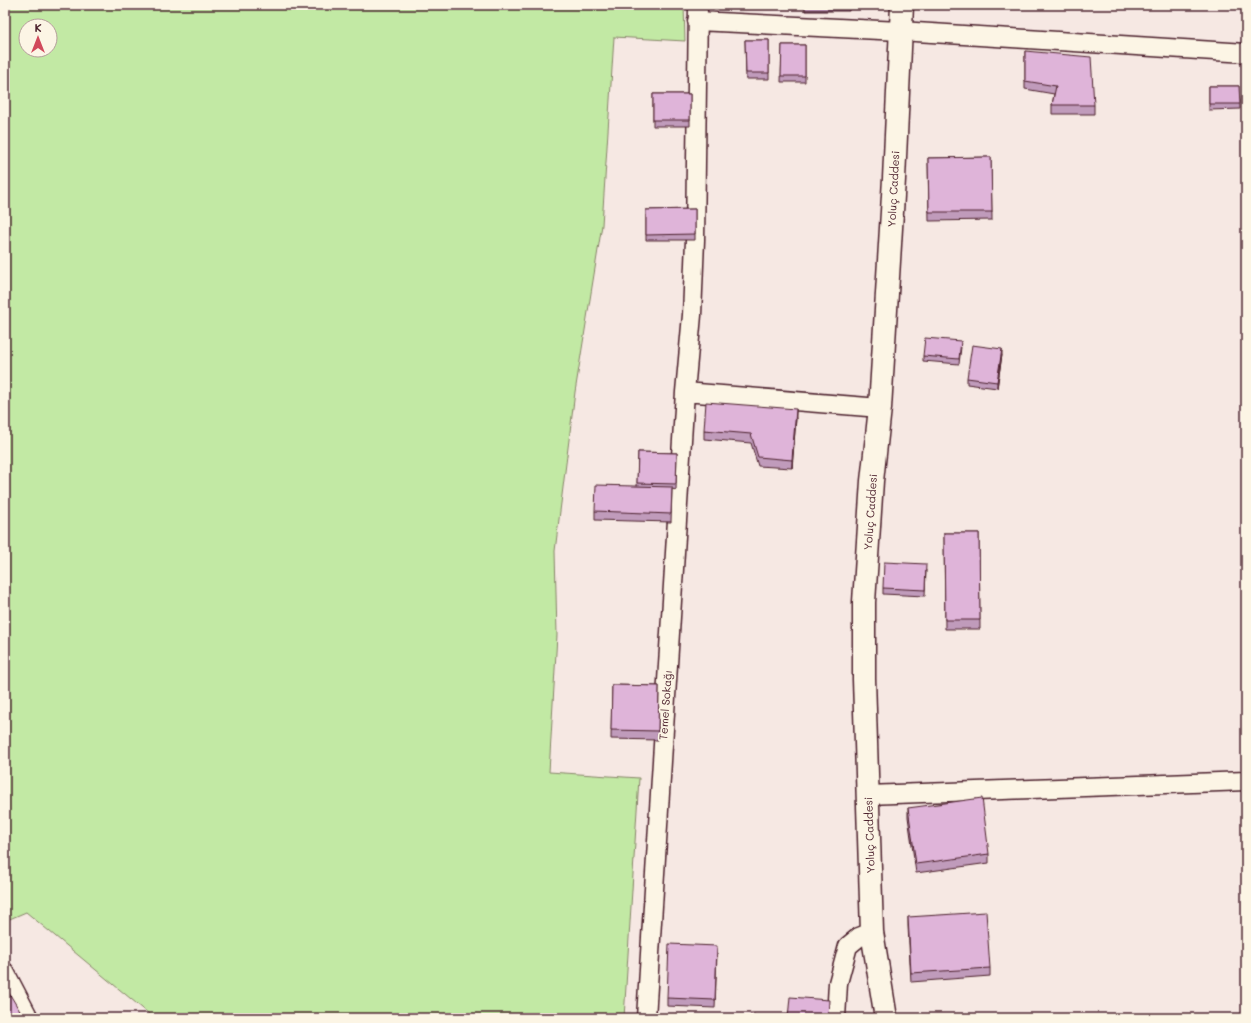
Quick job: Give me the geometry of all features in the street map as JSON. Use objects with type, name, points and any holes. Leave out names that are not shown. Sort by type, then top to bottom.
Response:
[{"type":"street","name":"Yoluç Caddesi","points":[[886,1018],[872,932],[864,679],[864,602],[872,481],[880,408],[894,179],[902,5]]},
{"type":"street","points":[[697,13],[900,31],[1246,53]]},
{"type":"street","name":"Temel Sokağı","points":[[646,1018],[685,392],[692,315],[695,240],[697,13]]},
{"type":"street","points":[[685,392],[880,408]]},
{"type":"street","points":[[868,796],[1246,781]]},
{"type":"street","points":[[836,1018],[838,982],[848,946],[859,937],[872,932]]},
{"type":"street","points":[[5,972],[29,1018]]},
{"type":"green space","points":[[5,5],[684,5],[685,41],[614,37],[602,225],[575,392],[555,551],[557,635],[549,772],[639,778],[624,1018],[154,1018],[26,912],[5,921]]},
{"type":"building","points":[[745,40],[769,40],[769,73],[746,73]]},
{"type":"building","points":[[782,45],[805,45],[805,76],[781,76]]},
{"type":"building","points":[[1025,51],[1091,57],[1094,105],[1052,105],[1056,86],[1025,81]]},
{"type":"building","points":[[1209,86],[1239,86],[1240,104],[1209,104]]},
{"type":"building","points":[[653,94],[690,94],[690,120],[653,120]]},
{"type":"building","points":[[991,157],[992,212],[929,212],[928,158]]},
{"type":"building","points":[[695,209],[695,234],[646,235],[646,210]]},
{"type":"building","points":[[925,338],[961,341],[959,359],[923,356]]},
{"type":"building","points":[[972,345],[1002,349],[997,382],[967,378]]},
{"type":"building","points":[[706,402],[796,409],[792,460],[758,457],[751,434],[704,430]]},
{"type":"building","points":[[638,452],[677,453],[676,484],[637,483]]},
{"type":"building","points":[[596,485],[672,487],[671,514],[595,511]]},
{"type":"building","points":[[944,533],[979,533],[980,620],[945,620]]},
{"type":"building","points":[[884,562],[926,564],[925,590],[883,588]]},
{"type":"building","points":[[612,685],[659,686],[658,731],[611,730]]},
{"type":"building","points":[[982,798],[989,854],[916,864],[908,808]]},
{"type":"building","points":[[986,912],[990,968],[911,973],[908,917]]},
{"type":"building","points":[[669,944],[717,946],[715,1000],[667,998]]},
{"type":"building","points":[[9,993],[24,1018],[5,1018],[5,996]]},
{"type":"building","points":[[790,997],[829,1000],[828,1018],[788,1018]]},
{"type":"building","points":[[750,1015],[769,1017],[769,1018],[749,1018]]}]
